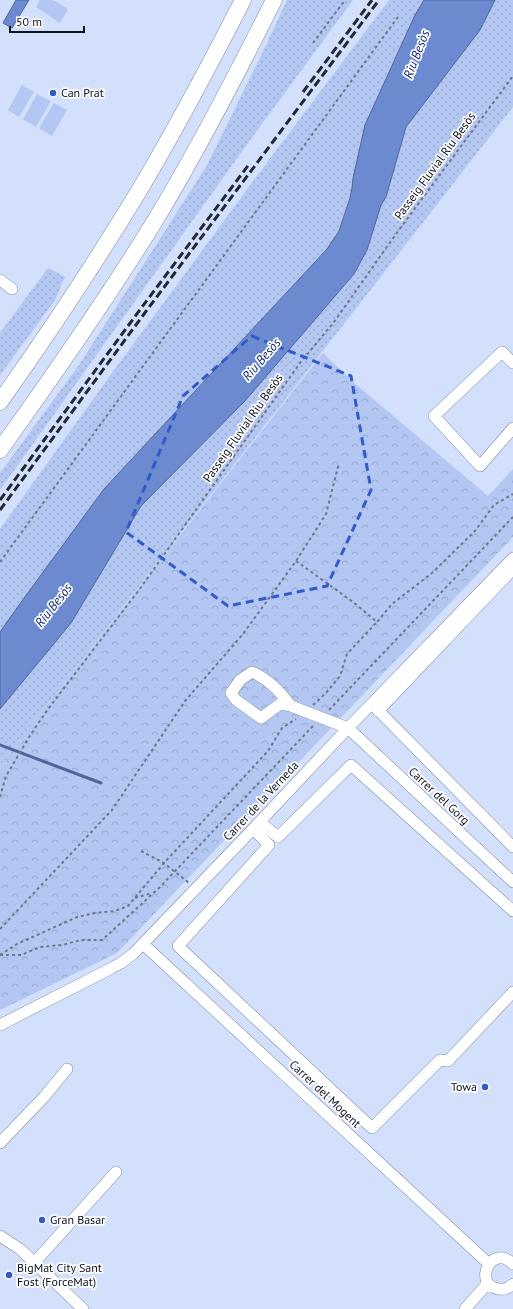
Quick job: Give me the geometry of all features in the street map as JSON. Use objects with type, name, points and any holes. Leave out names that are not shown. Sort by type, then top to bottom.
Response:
[{"type":"highway","points":[[0,402],[41,345],[138,193],[203,77],[243,0]]},
{"type":"highway","points":[[0,450],[88,325],[153,224],[230,86],[274,0]]},
{"type":"street","points":[[0,280],[12,289]]},
{"type":"street","points":[[513,363],[502,352],[434,416],[480,466],[513,428]]},
{"type":"street","name":"Carrer de la Verneda","points":[[0,1025],[121,963],[133,954],[257,826],[348,728],[375,707],[513,558]]},
{"type":"street","points":[[513,569],[375,707],[513,846]]},
{"type":"street","points":[[291,706],[278,690],[268,681],[262,676],[252,672],[240,680],[230,693],[236,700],[261,718],[280,704],[291,706],[348,728]]},
{"type":"street","name":"Carrer del Gorg","points":[[348,728],[513,882]]},
{"type":"street","points":[[257,826],[278,837],[351,765],[513,912]]},
{"type":"street","points":[[257,826],[269,845],[178,946],[372,1128],[440,1060],[448,1061],[513,992]]},
{"type":"street","name":"Carrer del Mogent","points":[[143,944],[489,1264]]},
{"type":"street","points":[[0,1144],[44,1097],[67,1069]]},
{"type":"street","points":[[34,1263],[116,1172]]},
{"type":"street","points":[[0,1236],[20,1249],[83,1309]]},
{"type":"street","points":[[512,1286],[500,1289],[496,1288],[488,1283],[485,1275],[487,1267],[494,1260],[500,1258],[513,1263]]},
{"type":"street","points":[[465,1309],[488,1283]]},
{"type":"path","points":[[313,43],[345,0]]},
{"type":"path","points":[[0,562],[398,17]]},
{"type":"path","name":"Passeig Fluvial Riu Besòs","points":[[0,797],[6,776],[48,709],[139,590],[300,363],[334,322],[396,234],[513,76]]},
{"type":"path","points":[[0,929],[112,810],[185,701],[243,634],[296,560],[326,514],[339,463]]},
{"type":"path","points":[[0,955],[38,933],[77,917],[115,911],[128,906],[164,863],[268,751],[282,728],[306,712],[326,693],[340,676],[347,654],[392,604],[432,573],[475,531],[494,505],[513,494]]},
{"type":"path","points":[[0,955],[21,955],[40,947],[81,940],[102,940],[175,872],[513,517]]},
{"type":"path","points":[[296,560],[353,602],[377,622]]},
{"type":"path","points":[[141,851],[164,863],[196,889]]},
{"type":"path","points":[[134,898],[154,893]]},
{"type":"highlighted area","points":[[252,336],[351,376],[371,490],[327,586],[228,606],[126,532],[183,396]]},
{"type":"green space","points":[[40,0],[53,0],[68,9],[60,23],[36,7]]},
{"type":"green space","points":[[287,0],[353,0],[253,136],[0,490],[0,473],[79,365],[206,167]]},
{"type":"green space","points":[[389,0],[424,0],[415,15],[365,125],[350,198],[339,231],[327,249],[104,489],[0,632],[0,529],[112,373]]},
{"type":"green space","points":[[495,0],[513,0],[513,107],[0,765],[0,709],[71,623],[141,506],[245,401],[354,274],[367,250],[381,205],[386,197],[406,127],[480,30]]},
{"type":"green space","points":[[22,85],[34,92],[19,117],[8,110]]},
{"type":"green space","points":[[37,94],[51,101],[36,127],[23,119]]},
{"type":"green space","points":[[54,103],[67,110],[52,136],[39,128]]},
{"type":"green space","points":[[48,268],[65,277],[55,300],[0,375],[0,333]]},
{"type":"green space","points":[[323,353],[352,381],[488,496],[513,469],[513,537],[117,953],[0,1010],[0,765]]},
{"type":"water","points":[[16,0],[29,0],[12,28],[3,23]]},
{"type":"water","name":"Riu Besòs","points":[[424,0],[495,0],[480,30],[406,127],[386,197],[381,205],[367,250],[354,274],[245,401],[141,506],[71,623],[0,709],[0,632],[19,605],[104,489],[327,249],[339,231],[350,198],[365,125],[415,15]]},
{"type":"waterway","points":[[0,745],[101,783]]},
{"type":"railway","points":[[303,92],[372,0]]},
{"type":"railway","points":[[0,510],[144,314],[379,0]]},
{"type":"railway","points":[[0,500],[250,163]]},
{"type":"place","name":"Can Prat","points":[[53,93]]},
{"type":"place","name":"Towa","points":[[485,1087]]},
{"type":"place","name":"Gran Basar","points":[[42,1220]]},
{"type":"place","name":"BigMat City Sant Fost (ForceMat)","points":[[9,1275]]}]
